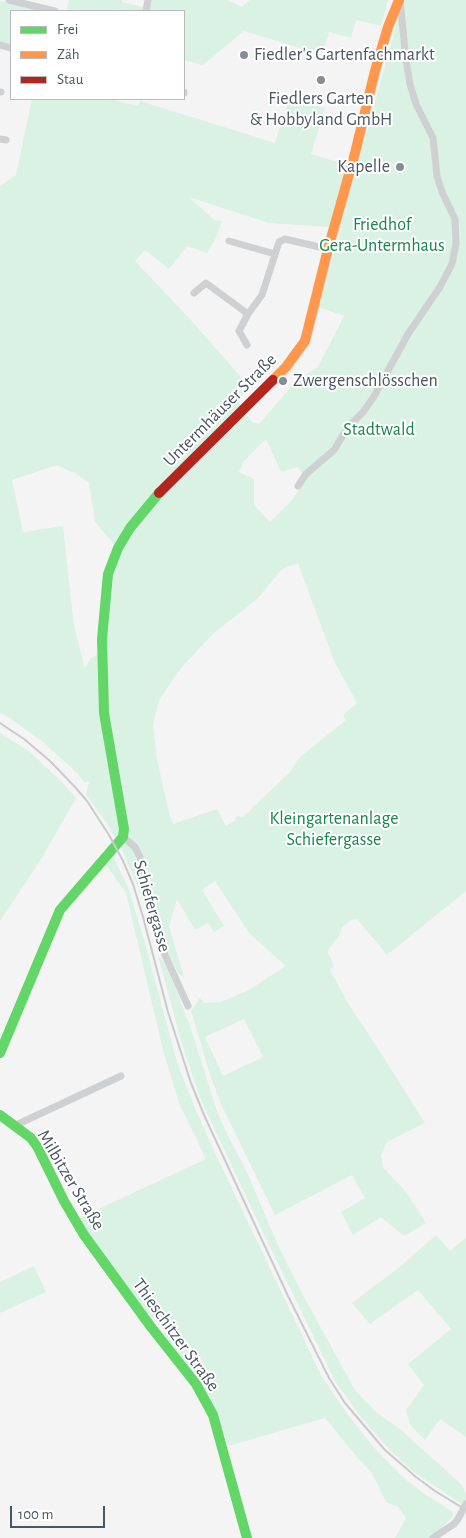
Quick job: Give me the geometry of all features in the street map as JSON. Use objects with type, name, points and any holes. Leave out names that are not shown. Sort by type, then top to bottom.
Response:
[{"type":"main road","name":"Untermhäuser Straße","points":[[123,837],[124,830],[104,713],[102,639],[108,574],[118,548],[130,528],[157,495],[286,367],[305,341],[375,71],[388,27],[399,0]]},
{"type":"main road","points":[[0,1053],[60,910],[123,837]]},
{"type":"main road","name":"Milbitzer Straße","points":[[0,1114],[31,1138],[84,1235],[108,1268]]},
{"type":"main road","name":"Thieschitzer Straße","points":[[108,1268],[195,1382],[213,1415],[247,1538]]},
{"type":"street","points":[[9,0],[51,10]]},
{"type":"street","name":"Untermhäuser Straße","points":[[298,486],[306,474],[334,450],[348,427],[373,398],[408,334],[440,287],[452,264],[456,244],[455,219],[442,192],[437,176],[433,138],[416,104],[410,84],[399,0]]},
{"type":"street","points":[[247,345],[239,331],[248,314],[262,295],[279,242],[285,239],[328,249]]},
{"type":"street","points":[[229,241],[274,254]]},
{"type":"street","points":[[194,293],[205,281],[248,314]]},
{"type":"street","name":"Schiefergasse","points":[[123,837],[135,847],[140,857],[160,944],[188,1006]]},
{"type":"street","points":[[16,1126],[121,1076]]},
{"type":"street","points":[[433,1538],[454,1524],[466,1504]]},
{"type":"green space","points":[[69,0],[122,0],[122,2],[143,7],[142,10],[67,10]]},
{"type":"green space","points":[[150,0],[227,0],[242,7],[250,0],[388,0],[381,26],[356,20],[351,38],[329,32],[323,53],[303,49],[244,31],[203,65],[185,60],[185,10],[147,10]]},
{"type":"green space","points":[[403,0],[466,0],[466,891],[387,955],[357,919],[351,920],[342,927],[339,936],[328,953],[334,966],[330,970],[349,1005],[425,1123],[387,1142],[381,1155],[383,1167],[406,1192],[426,1223],[404,1236],[381,1217],[353,1235],[341,1212],[365,1198],[352,1175],[275,1215],[221,1104],[211,1078],[191,1011],[200,998],[204,1003],[221,1002],[247,991],[286,966],[249,933],[215,881],[202,890],[224,926],[214,932],[208,923],[195,930],[177,899],[169,926],[184,977],[178,973],[165,947],[159,928],[151,925],[137,884],[121,848],[106,822],[86,795],[89,782],[84,782],[76,772],[43,742],[0,713],[0,186],[16,175],[32,100],[113,100],[138,106],[140,101],[275,143],[289,99],[325,108],[311,154],[357,168]],"holes":[[[189,197],[269,223],[342,228],[318,307],[344,316],[318,367],[297,380],[259,424],[252,422],[238,403],[249,386],[135,261],[145,250],[169,269],[187,246],[207,253],[216,238],[222,221],[214,220]],[[266,439],[281,472],[298,467],[306,479],[292,500],[270,522],[254,505],[254,479],[239,472],[243,462]],[[57,465],[89,483],[95,522],[113,543],[118,558],[112,578],[104,650],[90,659],[85,669],[74,626],[63,526],[23,532],[12,480]],[[298,563],[334,661],[357,703],[343,715],[346,720],[299,758],[291,771],[243,817],[238,816],[235,818],[236,820],[226,826],[217,809],[173,824],[157,759],[153,725],[159,700],[181,668],[214,633],[257,599],[282,569]],[[244,1019],[263,1057],[223,1076],[205,1037]]]},
{"type":"green space","points":[[0,1],[42,10],[10,10],[10,44],[0,41]]},
{"type":"green space","points":[[0,733],[30,752],[76,798],[43,856],[0,921]]},
{"type":"green space","points":[[113,856],[128,887],[177,1062],[215,1153],[321,1375],[345,1411],[376,1450],[405,1479],[453,1512],[453,1516],[432,1538],[395,1538],[406,1518],[398,1507],[386,1502],[372,1473],[325,1418],[228,1446],[210,1399],[169,1344],[163,1330],[147,1313],[94,1243],[79,1218],[206,1159],[179,1103],[163,1050],[126,893],[106,865]]},
{"type":"green space","points":[[158,955],[164,962],[174,984],[190,1026],[217,1111],[228,1136],[246,1170],[277,1243],[304,1297],[355,1390],[377,1413],[400,1429],[462,1485],[466,1494],[466,1500],[463,1505],[411,1470],[386,1446],[360,1416],[335,1381],[201,1100],[181,1041]]},
{"type":"green space","points":[[436,1235],[450,1251],[466,1238],[466,1437],[440,1419],[425,1440],[410,1425],[406,1410],[424,1385],[408,1364],[451,1329],[418,1290],[370,1324],[352,1303],[401,1266]]},
{"type":"green space","points":[[34,1266],[46,1292],[0,1313],[0,1282]]},
{"type":"railway","points":[[0,723],[24,739],[50,761],[75,787],[87,801],[123,861],[133,884],[168,1012],[191,1083],[288,1296],[329,1378],[345,1403],[385,1450],[416,1477],[466,1510]]},
{"type":"traffic: fast","points":[[0,1053],[60,910],[123,837],[124,829],[104,713],[102,639],[108,574],[118,548],[130,528],[159,493]]},
{"type":"traffic: fast","points":[[0,1115],[31,1138],[84,1235],[151,1327],[196,1384],[213,1415],[247,1538]]},
{"type":"traffic: slow","points":[[273,380],[286,367],[305,341],[375,71],[388,27],[399,0]]},
{"type":"traffic: jam","points":[[159,493],[273,380]]},
{"type":"place","name":"Fiedler's Gartenfachmarkt","points":[[244,55]]},
{"type":"place","name":"Fiedlers Garten & Hobbyland GmbH","points":[[321,80]]},
{"type":"place","name":"Kapelle","points":[[400,167]]},
{"type":"place","name":"Zwergenschlösschen","points":[[283,381]]},
{"type":"park label","name":"Friedhof Gera-Untermhaus","points":[[382,235]]},
{"type":"park label","name":"Stadtwald","points":[[379,430]]},
{"type":"park label","name":"Kleingartenanlage Schiefergasse","points":[[334,830]]}]
